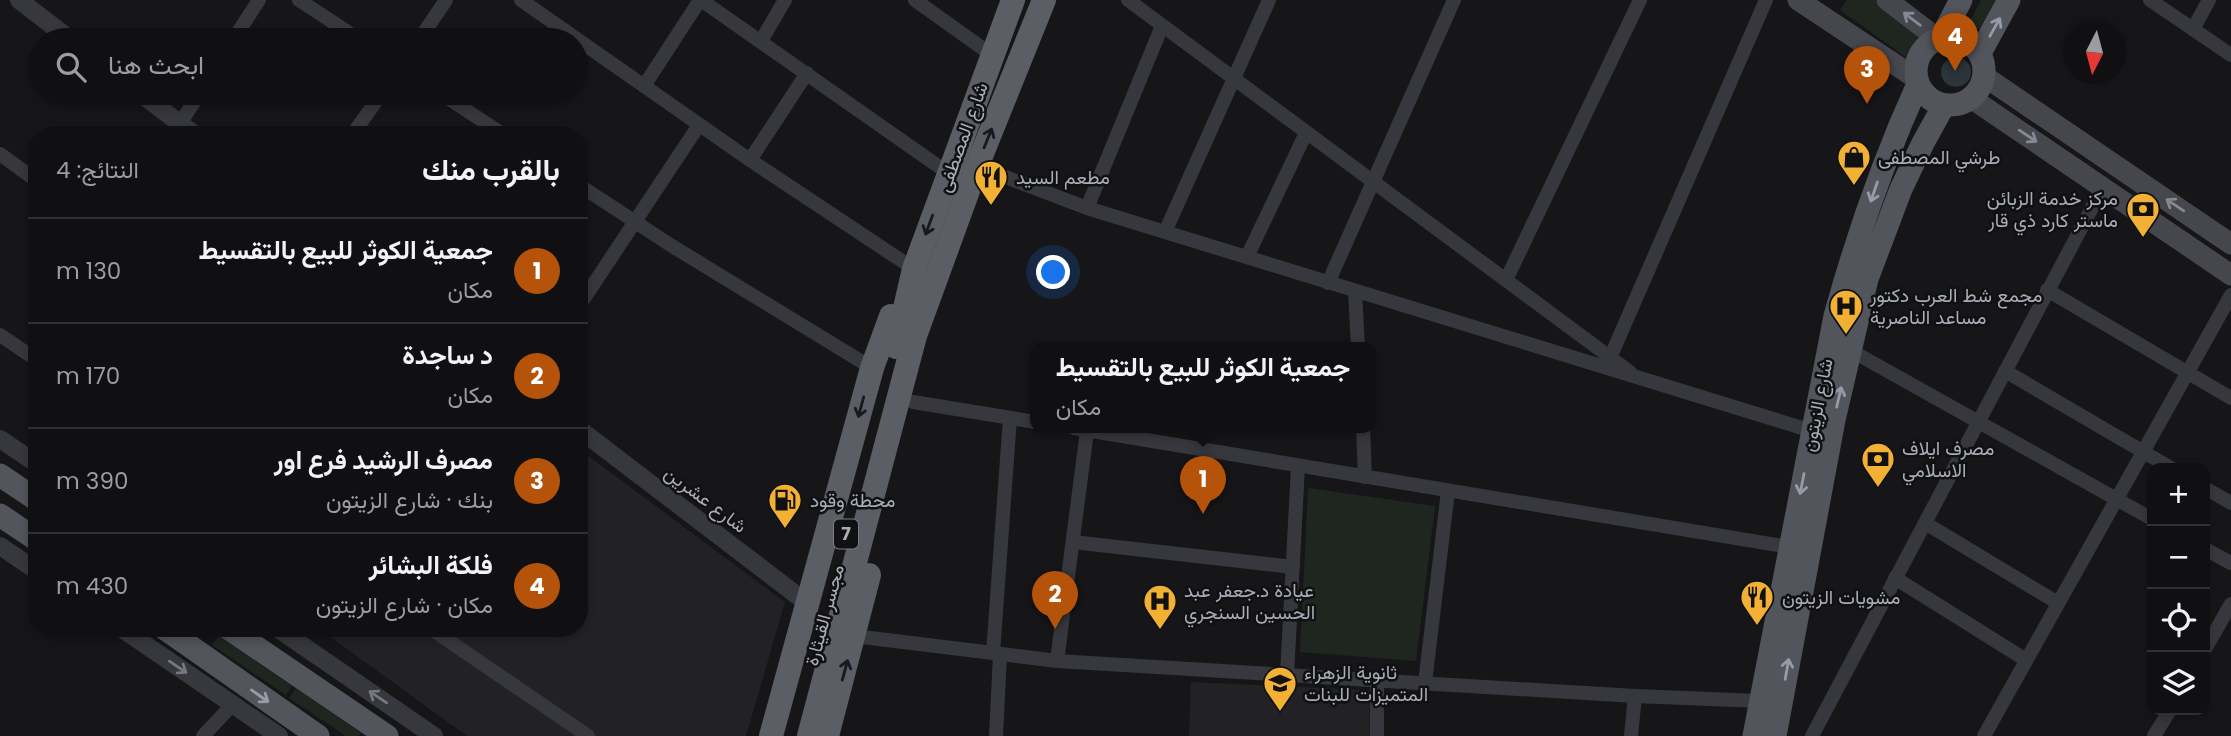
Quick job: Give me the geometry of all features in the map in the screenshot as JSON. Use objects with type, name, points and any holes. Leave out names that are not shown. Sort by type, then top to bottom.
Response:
[{"type":"highway","name":"شارع المصطفى","points":[[913,272],[1013,0]]},
{"type":"highway","name":"شارع المصطفى","points":[[955,225],[1044,0]]},
{"type":"highway","name":"7","points":[[907,334],[955,225]]},
{"type":"highway","points":[[827,736],[935,321],[955,225]]},
{"type":"highway","name":"7","points":[[907,334],[913,272]]},
{"type":"highway","points":[[771,736],[872,368],[883,333],[913,272]]},
{"type":"highway","name":"مجسر القيثارة","points":[[792,736],[907,334]]},
{"type":"highway","name":"مجسر القيثارة","points":[[809,736],[907,334]]},
{"type":"main road","points":[[1798,0],[1918,82]]},
{"type":"main road","points":[[1887,0],[1939,38],[1963,39],[1980,53],[1984,76],[1978,92],[1954,105],[1934,101],[1925,93],[1918,82],[1916,70],[1922,51],[1939,38],[1961,0]]},
{"type":"main road","points":[[1980,53],[2010,0]]},
{"type":"main road","points":[[1984,76],[2231,244]]},
{"type":"main road","name":"شارع الزيتون","points":[[1754,736],[1835,316],[1850,259],[1882,167],[1918,82]]},
{"type":"main road","points":[[1971,98],[2231,275]]},
{"type":"main road","name":"شارع الزيتون","points":[[1774,736],[1808,551],[1867,279],[1883,233],[1923,143],[1944,104]]},
{"type":"main road","points":[[0,475],[28,494]]},
{"type":"main road","points":[[0,515],[28,534]]},
{"type":"main road","points":[[177,637],[318,736]]},
{"type":"main road","points":[[241,637],[387,736]]},
{"type":"street","points":[[19,0],[55,28]]},
{"type":"street","points":[[241,28],[259,0]]},
{"type":"street","points":[[299,0],[342,28]]},
{"type":"street","points":[[427,28],[446,0]]},
{"type":"street","points":[[521,0],[561,28]]},
{"type":"street","points":[[644,86],[701,0],[948,173]]},
{"type":"street","points":[[761,41],[785,0]]},
{"type":"street","points":[[915,0],[992,55]]},
{"type":"street","points":[[1128,0],[1640,380]]},
{"type":"street","points":[[1165,232],[1269,0]]},
{"type":"street","points":[[1328,283],[1454,0]]},
{"type":"street","points":[[1506,280],[1640,0]]},
{"type":"street","points":[[1610,358],[1766,0]]},
{"type":"street","points":[[2150,0],[2231,55]]},
{"type":"street","points":[[2193,29],[2209,0]]},
{"type":"street","points":[[1087,208],[1162,26]]},
{"type":"street","points":[[588,47],[913,272]]},
{"type":"street","points":[[750,160],[807,73]]},
{"type":"street","points":[[152,105],[173,126]]},
{"type":"street","points":[[178,126],[192,105]]},
{"type":"street","points":[[358,126],[373,105]]},
{"type":"street","points":[[458,105],[490,126]]},
{"type":"street","points":[[588,292],[699,125]]},
{"type":"street","points":[[1247,257],[1306,133]]},
{"type":"street","points":[[0,154],[28,174]]},
{"type":"street","points":[[977,166],[1087,208],[1812,431]]},
{"type":"street","points":[[1812,736],[2103,187]]},
{"type":"street","points":[[588,191],[872,368]]},
{"type":"street","points":[[2047,290],[2231,398]]},
{"type":"street","points":[[1355,291],[1358,342]]},
{"type":"street","points":[[1984,736],[2231,295]]},
{"type":"street","points":[[0,335],[28,349]]},
{"type":"street","points":[[1850,350],[2147,516]]},
{"type":"street","points":[[2005,371],[2162,463]]},
{"type":"street","points":[[914,402],[1030,421]]},
{"type":"street","points":[[996,736],[996,654],[1010,418]]},
{"type":"street","points":[[1057,661],[1073,542],[1081,433]]},
{"type":"street","points":[[1104,433],[1789,547]]},
{"type":"street","points":[[1363,433],[1365,477]]},
{"type":"street","name":"شارع عشرين","points":[[588,436],[807,603]]},
{"type":"street","points":[[0,439],[28,458]]},
{"type":"street","points":[[1287,675],[1298,466]]},
{"type":"street","points":[[1425,683],[1447,491]]},
{"type":"street","points":[[2210,491],[2231,503]]},
{"type":"street","points":[[1925,523],[2058,603]]},
{"type":"street","points":[[1073,542],[1293,567]]},
{"type":"street","points":[[0,546],[28,565]]},
{"type":"street","points":[[2210,551],[2231,563]]},
{"type":"street","points":[[1895,578],[2026,660]]},
{"type":"street","points":[[2210,640],[2231,604]]},
{"type":"street","points":[[854,636],[1057,661],[1760,701]]},
{"type":"street","points":[[134,637],[279,736]]},
{"type":"street","points":[[290,637],[434,736]]},
{"type":"street","points":[[443,637],[588,736]]},
{"type":"street","points":[[1377,680],[1377,736]]},
{"type":"street","points":[[1631,736],[1636,696]]},
{"type":"street","points":[[203,736],[233,704]]},
{"type":"street","points":[[2154,736],[2167,715]]},
{"type":"shaded area","points":[[1847,0],[1875,0],[1927,36],[1911,61],[1840,10]]},
{"type":"shaded area","points":[[1981,0],[2004,0],[1982,30],[1971,27],[1971,19]]},
{"type":"shaded area","points":[[1956,57],[1966,62],[1971,72],[1966,82],[1956,87],[1946,82],[1941,72],[1946,62]]},
{"type":"shaded area","points":[[588,456],[785,602],[746,736],[467,736],[330,637],[588,637]]},
{"type":"shaded area","points":[[1308,488],[1435,506],[1416,661],[1300,652]]},
{"type":"shaded area","points":[[220,637],[292,686],[286,695],[212,645]]},
{"type":"shaded area","name":"ثانوية الزهراء المتميزات للبنات","points":[[1191,682],[1369,690],[1370,736],[1189,736]]},
{"type":"shaded area","points":[[296,688],[361,733],[359,736],[346,736],[289,698]]},
{"type":"place","name":"فلكة البشائر","points":[[1955,71]]},
{"type":"place","name":"مصرف الرشيد فرع اور","points":[[1867,104]]},
{"type":"place","name":"طرشي المصطفى","points":[[1854,187]]},
{"type":"place","name":"مطعم السيد","points":[[991,207]]},
{"type":"place","name":"مركز خدمة الزبائن ماستر كارد ذي قار","points":[[2143,239]]},
{"type":"place","name":"مجمع شط العرب دكتور مساعد الناصرية","points":[[1846,336]]},
{"type":"place","name":"مصرف ايلاف الاسلامي","points":[[1878,489]]},
{"type":"place","name":"جمعية الكوثر للبيع بالتقسيط","points":[[1203,514]]},
{"type":"place","name":"محطة وقود","points":[[785,530]]},
{"type":"place","name":"مشويات الزيتون","points":[[1757,627]]},
{"type":"place","name":"د ساجدة","points":[[1055,629]]},
{"type":"place","name":"عيادة د.جعفر عبد الحسين السنجري","points":[[1160,631]]},
{"type":"place","name":"ثانوية الزهراء المتميزات للبنات","points":[[1280,713]]}]
